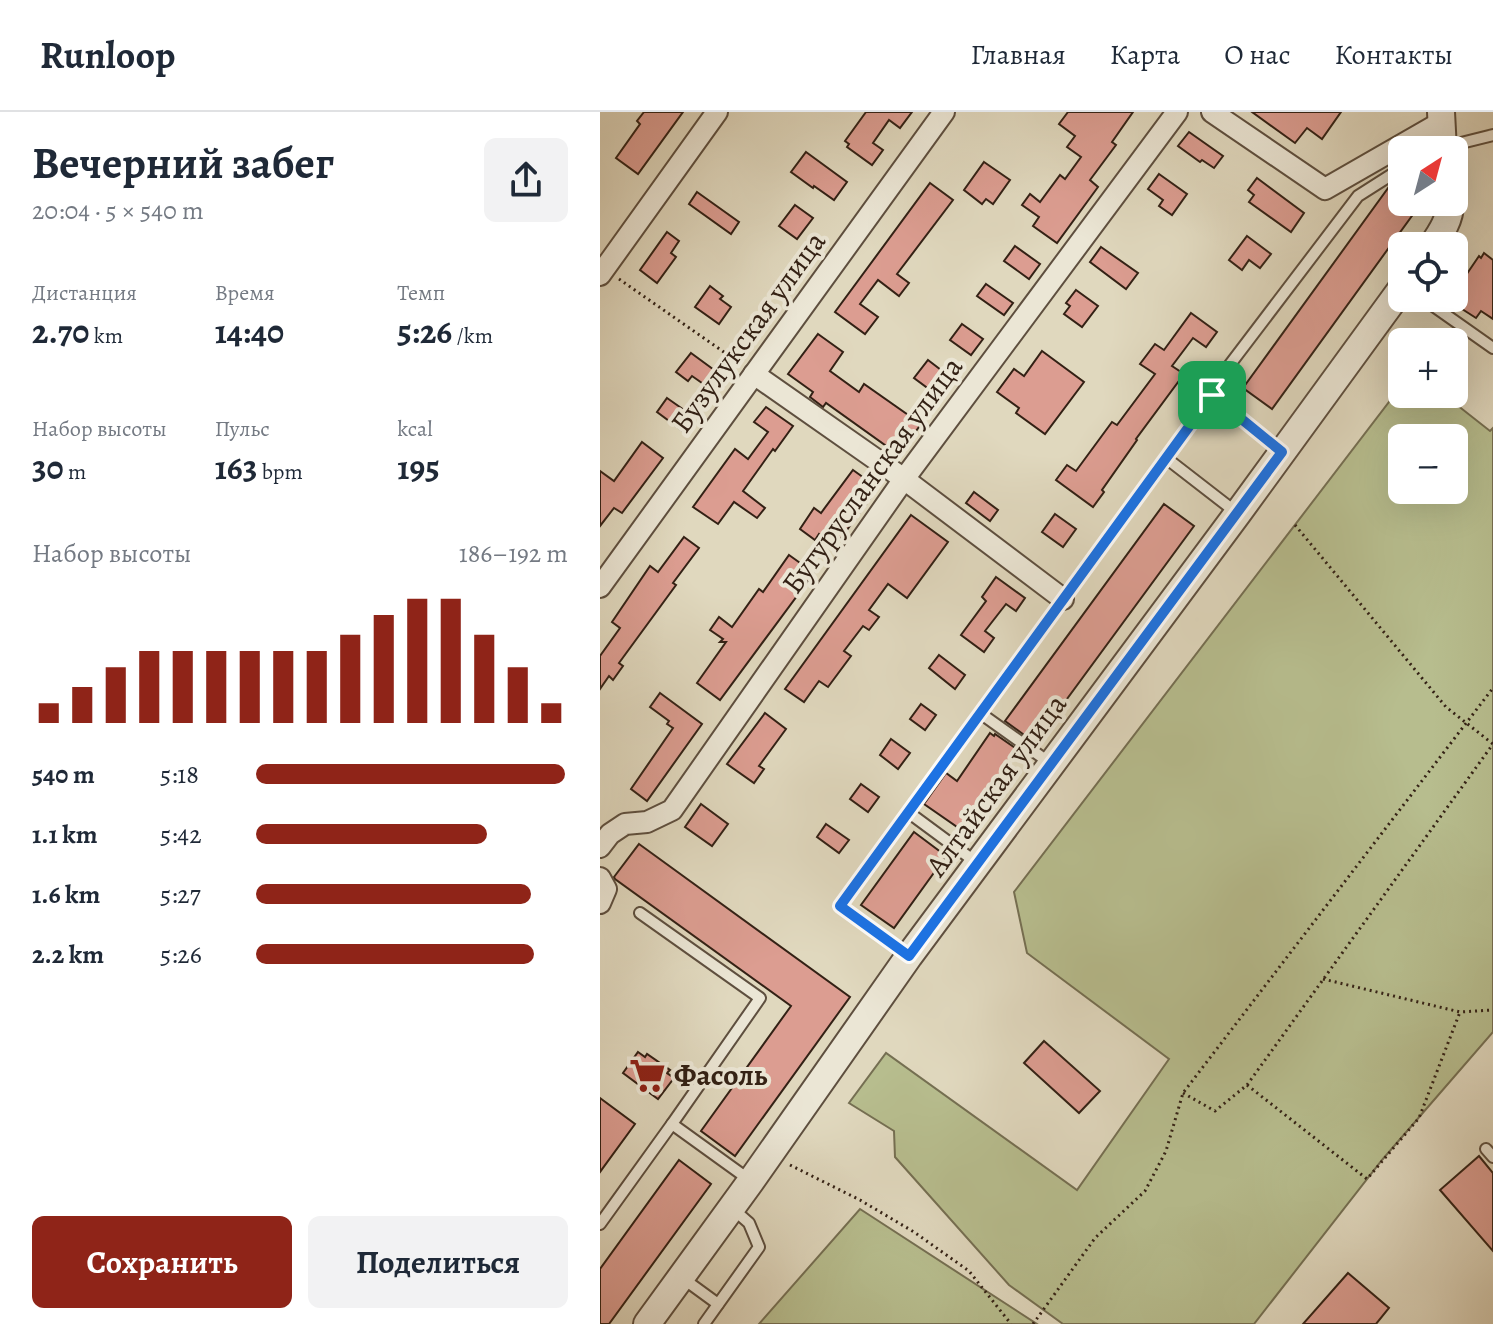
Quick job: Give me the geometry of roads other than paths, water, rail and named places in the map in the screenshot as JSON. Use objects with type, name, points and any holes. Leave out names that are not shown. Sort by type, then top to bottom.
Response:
[{"type":"street","points":[[602,272],[717,112]]},
{"type":"street","name":"Бузулукская улица","points":[[600,587],[944,112]]},
{"type":"street","name":"Бугурусланская улица","points":[[600,847],[610,834],[625,824],[647,822],[672,810],[904,479],[1177,112]]},
{"type":"street","points":[[1212,112],[1325,189],[1388,160]]},
{"type":"street","name":"Алтайская улица","points":[[647,1324],[909,956],[1388,307]]},
{"type":"street","points":[[754,374],[904,479],[1063,599]]},
{"type":"street","points":[[600,878],[606,889],[600,903]]},
{"type":"lane","points":[[1440,136],[1493,135]]},
{"type":"lane","points":[[909,956],[840,906],[1212,395],[1222,375],[1358,196],[1388,177]]},
{"type":"lane","points":[[1442,312],[1493,348]]},
{"type":"lane","points":[[1212,395],[1282,452]]},
{"type":"lane","points":[[1166,458],[1238,513]]},
{"type":"lane","points":[[980,713],[1051,764]]},
{"type":"lane","points":[[908,812],[978,863]]},
{"type":"lane","points":[[600,1224],[760,998],[640,913]]},
{"type":"lane","points":[[672,1124],[751,1181]]},
{"type":"lane","points":[[704,1324],[759,1247],[749,1223],[731,1207]]},
{"type":"lane","points":[[681,1277],[718,1304]]},
{"type":"place","name":"Фасоль","points":[[648,1075]]}]
